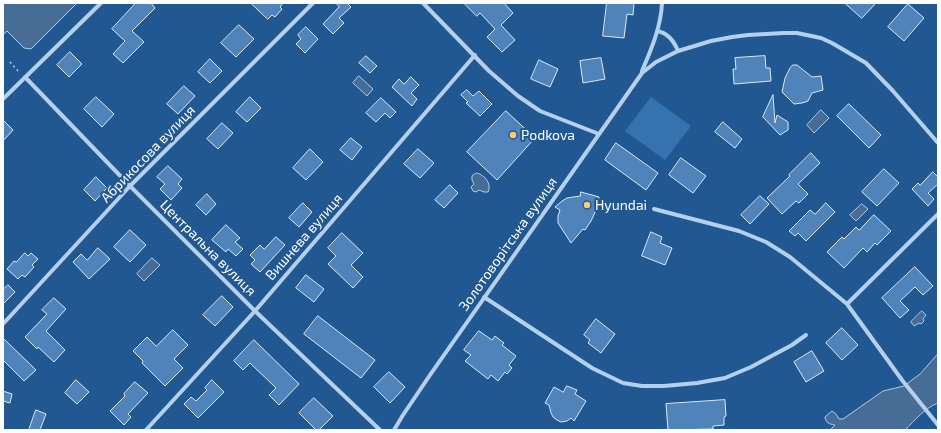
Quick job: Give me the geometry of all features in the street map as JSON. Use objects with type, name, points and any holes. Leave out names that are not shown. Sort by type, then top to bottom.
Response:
[{"type":"street","points":[[3,99],[100,3]]},
{"type":"street","name":"Абрикосова вулиця","points":[[3,324],[130,186],[313,3]]},
{"type":"street","points":[[423,3],[489,71],[518,96],[540,111],[599,134]]},
{"type":"street","name":"Золотоворітська вулиця","points":[[394,430],[418,391],[642,73],[657,31],[662,3]]},
{"type":"street","points":[[657,31],[663,32],[669,36],[678,51]]},
{"type":"street","name":"Золотоворітська вулиця","points":[[642,73],[656,62],[678,51],[711,41],[748,35],[784,33],[797,33],[821,38],[866,64],[893,91],[938,143]]},
{"type":"street","name":"Вишнева вулиця","points":[[146,430],[255,311],[474,56]]},
{"type":"street","name":"Центральна вулиця","points":[[24,77],[255,311],[380,430]]},
{"type":"street","points":[[654,209],[739,231],[766,242],[790,257],[847,304],[902,380],[938,425]]},
{"type":"street","points":[[847,304],[938,214]]},
{"type":"street","points":[[484,297],[592,368],[623,383],[642,386],[697,383],[725,378],[751,367],[792,345],[806,335]]},
{"type":"path","points":[[10,62],[24,77]]},
{"type":"shaded area","points":[[3,3],[77,3],[31,49],[24,48],[7,31],[3,35]]},
{"type":"shaded area","points":[[359,76],[373,89],[367,96],[353,83]]},
{"type":"shaded area","points":[[651,97],[691,126],[665,160],[625,131]]},
{"type":"shaded area","points":[[821,110],[829,118],[814,133],[807,125]]},
{"type":"shaded area","points":[[477,173],[487,180],[489,186],[488,192],[479,190],[476,192],[473,191],[471,187],[474,184],[472,176]]},
{"type":"shaded area","points":[[862,204],[868,209],[856,221],[850,215]]},
{"type":"shaded area","points":[[152,258],[160,265],[144,281],[137,274]]},
{"type":"shaded area","points":[[922,311],[926,315],[923,319],[924,321],[921,324],[919,323],[914,326],[911,322]]},
{"type":"shaded area","points":[[938,354],[938,403],[925,411],[905,430],[830,430],[835,425],[828,423],[825,417],[832,411],[839,419],[843,419],[883,391],[904,386],[920,374]]},
{"type":"building","points":[[136,3],[151,3],[155,8],[132,31],[144,42],[123,63],[113,54],[125,41],[112,29]]},
{"type":"building","points":[[251,3],[283,3],[280,7],[282,9],[275,17],[272,15],[268,19]]},
{"type":"building","points":[[336,3],[347,3],[351,7],[339,18],[344,23],[333,34],[323,24],[339,7]]},
{"type":"building","points":[[464,3],[504,3],[513,13],[501,25],[515,40],[502,52],[487,37],[495,29],[480,13],[477,16]]},
{"type":"building","points":[[607,3],[634,3],[633,15],[627,14],[624,38],[603,36]]},
{"type":"building","points":[[845,3],[876,3],[862,18]]},
{"type":"building","points":[[908,4],[924,18],[904,41],[888,27]]},
{"type":"building","points":[[239,25],[254,39],[236,57],[221,43]]},
{"type":"building","points":[[306,27],[318,39],[305,53],[296,44],[301,39],[298,35]]},
{"type":"building","points":[[70,52],[82,64],[69,77],[57,65]]},
{"type":"building","points":[[366,56],[377,66],[370,73],[359,63]]},
{"type":"building","points":[[765,56],[766,68],[770,68],[771,81],[734,84],[733,69],[736,69],[735,58]]},
{"type":"building","points":[[601,58],[605,79],[583,83],[580,61]]},
{"type":"building","points":[[210,59],[222,71],[210,83],[198,72]]},
{"type":"building","points":[[539,60],[558,69],[550,87],[531,79]]},
{"type":"building","points":[[793,65],[797,65],[812,77],[821,76],[823,90],[812,93],[808,101],[802,103],[794,104],[782,92],[785,78]]},
{"type":"building","points":[[411,77],[419,85],[411,93],[417,99],[412,106],[392,87],[399,79],[404,84]]},
{"type":"building","points":[[184,86],[195,96],[178,114],[167,104]]},
{"type":"building","points":[[467,90],[473,96],[479,91],[492,104],[480,116],[466,103],[468,102],[461,95]]},
{"type":"building","points":[[773,95],[775,123],[777,115],[788,122],[788,130],[780,135],[763,117]]},
{"type":"building","points":[[96,97],[114,114],[102,127],[84,109]]},
{"type":"building","points":[[250,97],[261,108],[247,122],[236,112]]},
{"type":"building","points":[[381,98],[396,112],[390,118],[385,113],[376,122],[366,113]]},
{"type":"building","points":[[849,104],[881,135],[869,148],[837,116]]},
{"type":"building","points":[[506,111],[535,138],[497,180],[467,152]]},
{"type":"building","points":[[3,120],[13,130],[3,141]]},
{"type":"building","points":[[723,122],[742,139],[735,148],[715,132]]},
{"type":"building","points":[[222,123],[233,133],[218,149],[207,139]]},
{"type":"building","points":[[351,138],[362,147],[352,160],[340,150]]},
{"type":"building","points":[[616,143],[658,173],[646,190],[605,160]]},
{"type":"building","points":[[310,149],[323,162],[306,180],[293,168]]},
{"type":"building","points":[[418,149],[434,163],[420,178],[404,164]]},
{"type":"building","points":[[811,153],[820,163],[798,184],[808,194],[799,203],[796,201],[782,214],[767,198]]},
{"type":"building","points":[[681,158],[706,176],[693,193],[669,175]]},
{"type":"building","points":[[168,166],[182,179],[178,184],[182,188],[171,200],[160,189],[165,184],[157,177]]},
{"type":"building","points":[[884,169],[899,183],[877,206],[862,192]]},
{"type":"building","points":[[933,172],[938,177],[938,184],[928,193],[934,199],[928,206],[912,189],[918,183],[920,185]]},
{"type":"building","points":[[96,177],[107,188],[95,201],[84,190]]},
{"type":"building","points":[[450,185],[458,193],[444,208],[435,200]]},
{"type":"building","points":[[581,192],[599,197],[597,208],[585,230],[583,229],[571,243],[558,223],[560,210],[555,207],[567,198],[580,196]]},
{"type":"building","points":[[207,194],[216,204],[206,215],[196,205]]},
{"type":"building","points":[[760,196],[769,204],[750,224],[741,215]]},
{"type":"building","points":[[303,203],[312,212],[299,227],[289,218]]},
{"type":"building","points":[[826,203],[835,212],[806,241],[798,233],[795,236],[789,231],[810,210],[815,214]]},
{"type":"building","points":[[874,215],[891,231],[877,245],[875,243],[867,252],[863,248],[844,268],[827,252],[842,237],[844,239],[856,227],[859,230]]},
{"type":"building","points":[[226,225],[240,238],[235,242],[243,249],[236,256],[228,249],[226,252],[212,240]]},
{"type":"building","points":[[130,230],[146,245],[130,262],[114,247]]},
{"type":"building","points":[[651,232],[662,237],[660,243],[672,248],[665,265],[642,256]]},
{"type":"building","points":[[342,233],[363,253],[351,265],[363,277],[353,288],[328,264],[336,256],[328,248]]},
{"type":"building","points":[[276,237],[285,245],[260,272],[251,264],[255,260],[250,255],[260,245],[264,249]]},
{"type":"building","points":[[98,248],[110,259],[89,279],[73,262],[81,254],[87,260]]},
{"type":"building","points":[[25,253],[28,256],[31,253],[38,259],[32,265],[34,267],[25,277],[22,275],[18,279],[7,269],[14,261],[16,262]]},
{"type":"building","points":[[915,267],[933,286],[923,295],[915,287],[900,301],[909,310],[900,318],[882,298]]},
{"type":"building","points":[[306,275],[324,289],[314,302],[296,288]]},
{"type":"building","points":[[8,285],[15,292],[3,304],[3,290]]},
{"type":"building","points":[[222,296],[233,307],[215,326],[203,315]]},
{"type":"building","points":[[54,298],[66,309],[46,331],[65,350],[54,362],[38,347],[37,349],[25,337],[47,314],[42,310]]},
{"type":"building","points":[[318,316],[375,360],[361,378],[304,334]]},
{"type":"building","points":[[596,319],[615,334],[601,353],[588,343],[590,340],[584,335]]},
{"type":"building","points":[[842,328],[858,345],[842,360],[826,343]]},
{"type":"building","points":[[173,330],[188,345],[174,359],[183,368],[165,386],[142,363],[143,361],[133,351],[147,337],[156,346]]},
{"type":"building","points":[[479,331],[492,340],[495,336],[504,343],[502,345],[516,356],[509,365],[512,368],[507,374],[505,372],[498,381],[491,375],[488,379],[465,361],[471,355],[464,350]]},
{"type":"building","points":[[3,338],[36,370],[24,381],[3,360]]},
{"type":"building","points":[[254,340],[299,384],[279,405],[269,395],[276,388],[250,363],[243,370],[234,361]]},
{"type":"building","points":[[812,351],[824,371],[806,382],[794,362]]},
{"type":"building","points":[[389,372],[405,387],[390,403],[374,387]]},
{"type":"building","points":[[76,380],[89,392],[77,404],[65,393]]},
{"type":"building","points":[[212,380],[224,392],[198,418],[184,404],[191,397],[196,401],[207,390],[205,388]]},
{"type":"building","points":[[135,382],[148,393],[128,414],[131,417],[124,425],[110,411],[125,396],[124,394]]},
{"type":"building","points":[[567,386],[577,390],[575,394],[586,401],[574,421],[571,418],[567,421],[561,422],[553,417],[549,405],[545,403],[554,387],[563,392]]},
{"type":"building","points":[[3,391],[12,394],[10,403],[3,401]]},
{"type":"building","points":[[314,398],[333,416],[319,430],[316,430],[299,413]]},
{"type":"building","points":[[725,400],[726,416],[724,417],[724,425],[713,426],[713,429],[668,430],[666,404]]},
{"type":"building","points":[[36,410],[46,414],[40,430],[29,430]]},
{"type":"place","name":"Podkova","points":[[513,135]]},
{"type":"place","name":"Hyundai","points":[[587,205]]}]
